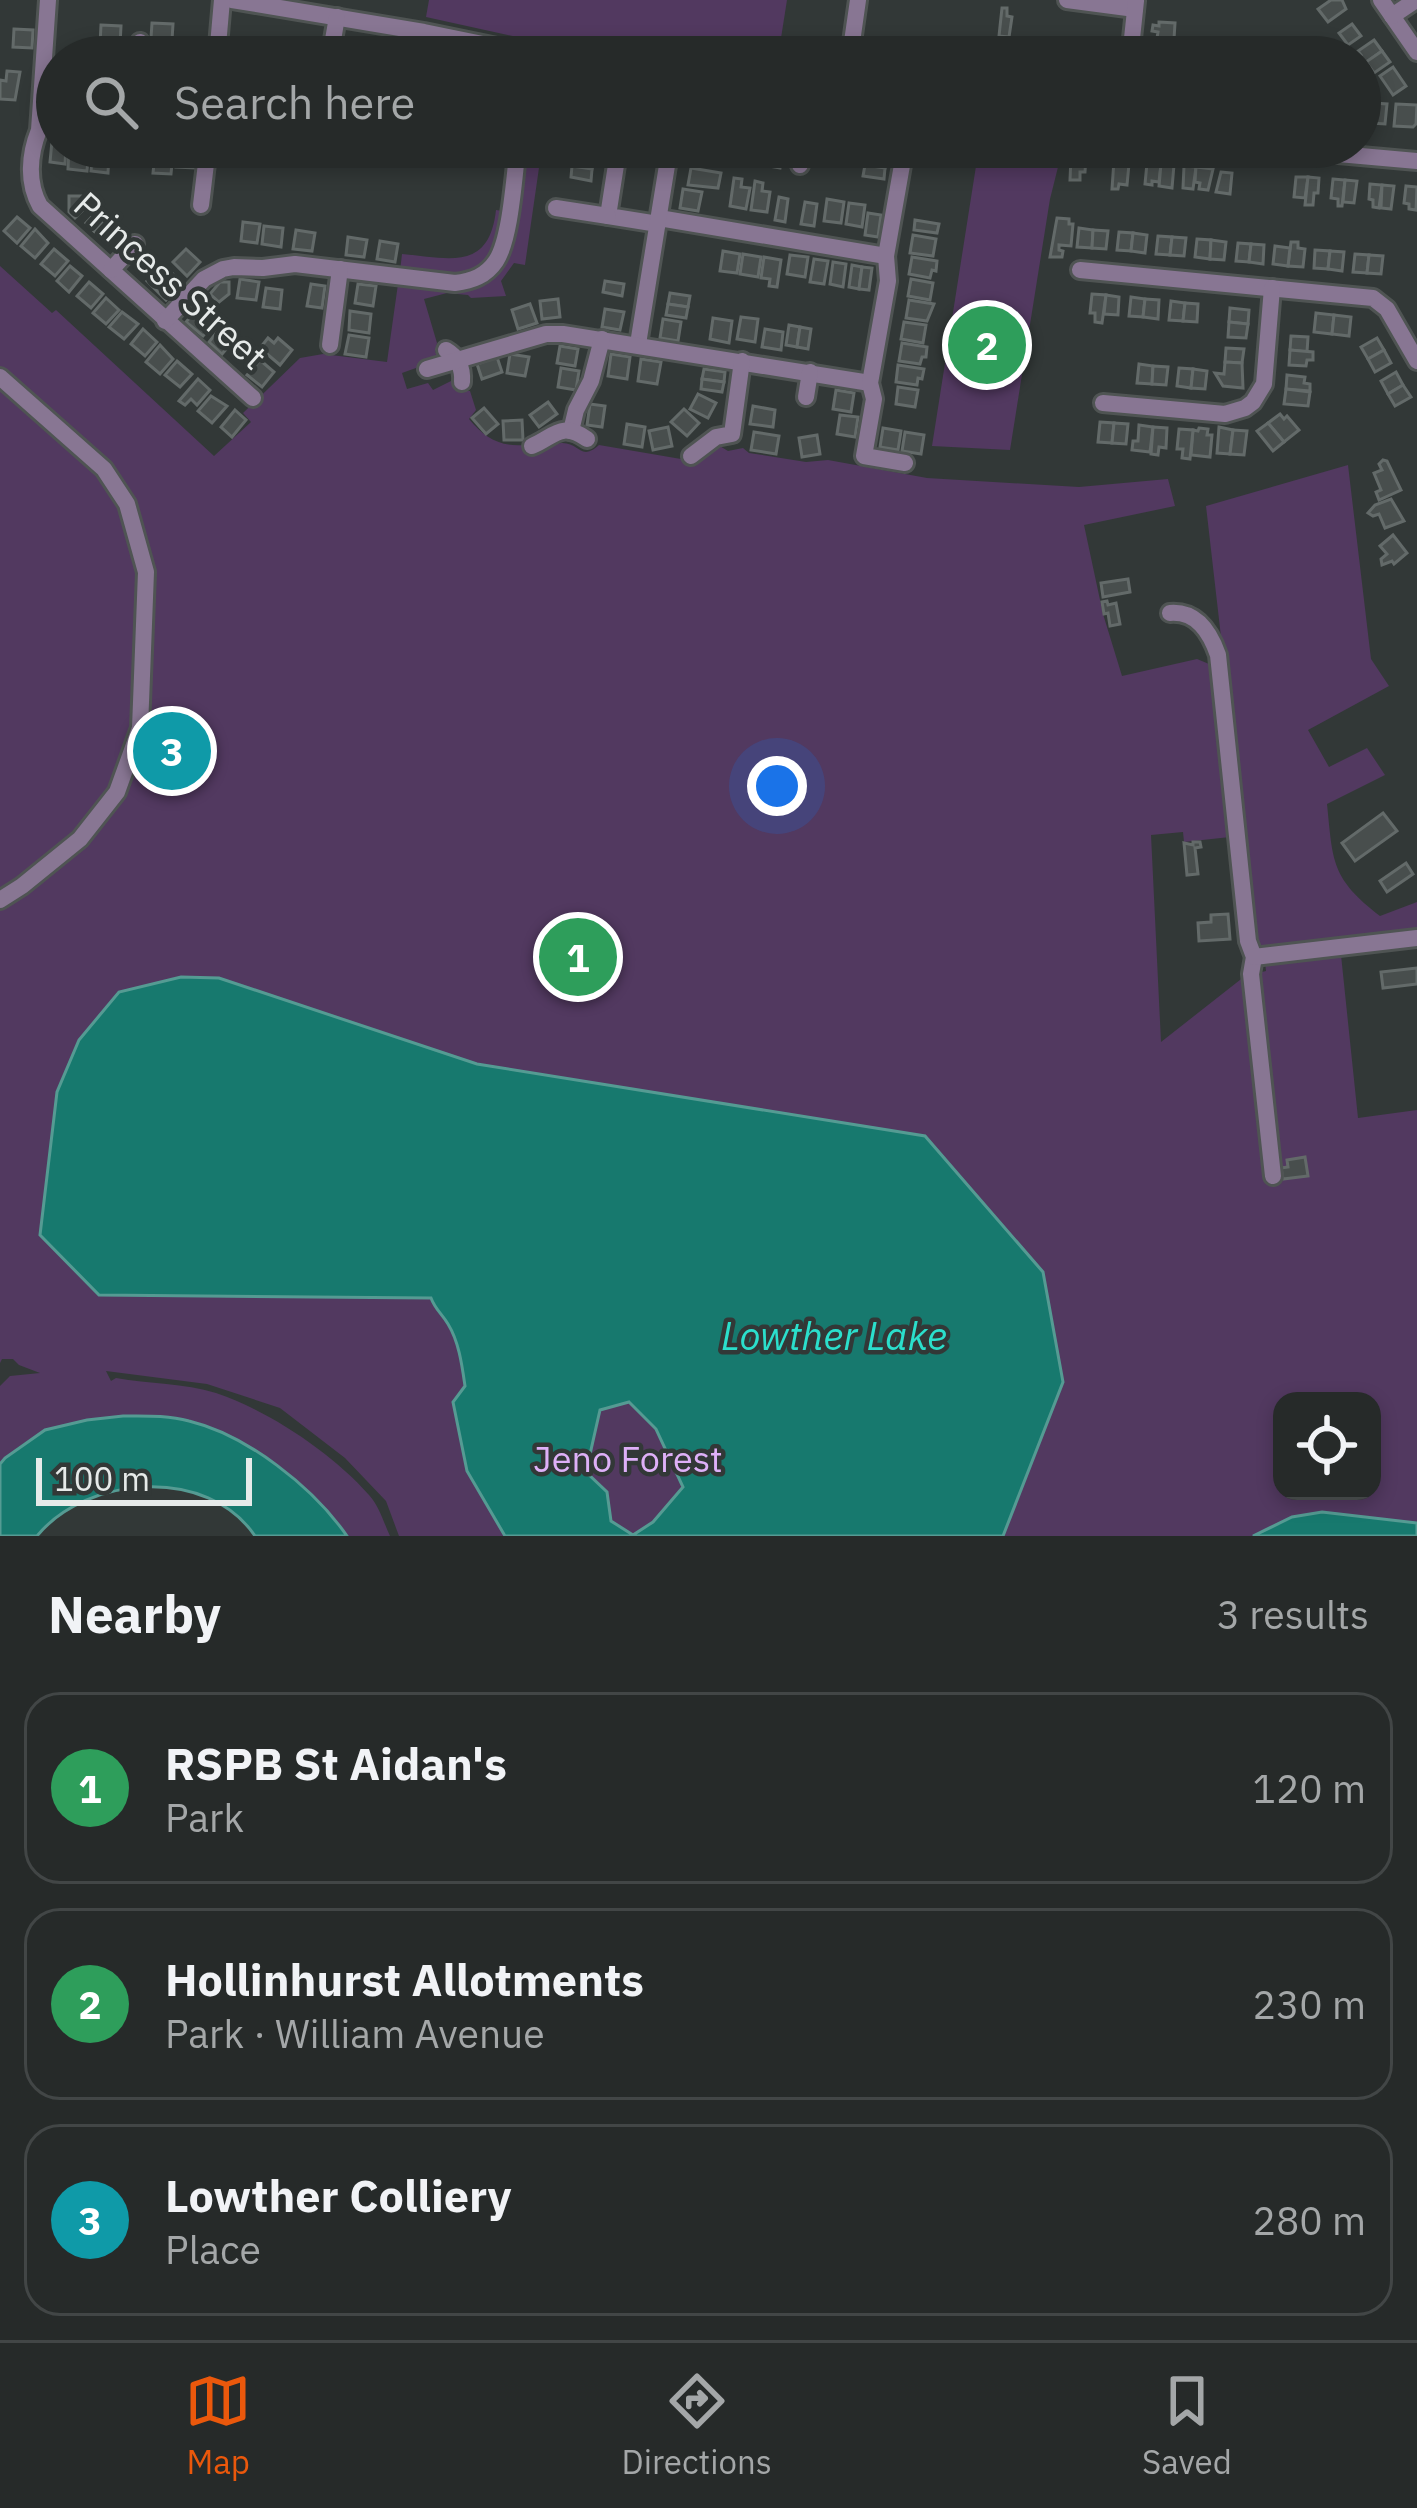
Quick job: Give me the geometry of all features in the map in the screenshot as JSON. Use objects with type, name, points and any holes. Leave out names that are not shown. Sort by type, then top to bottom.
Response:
[{"type":"street","name":"Princess Street","points":[[48,0],[48,36]]},
{"type":"street","points":[[219,36],[222,0]]},
{"type":"street","points":[[232,0],[434,36]]},
{"type":"street","points":[[853,36],[858,0]]},
{"type":"street","points":[[1067,0],[1136,4],[1132,36]]},
{"type":"street","points":[[1415,0],[1386,8],[1417,52]]},
{"type":"street","points":[[334,36],[337,17]]},
{"type":"street","name":"Princess Street","points":[[36,153],[31,180],[40,206],[253,398]]},
{"type":"street","points":[[1381,158],[1417,161]]},
{"type":"street","points":[[201,205],[205,168]]},
{"type":"street","points":[[165,321],[204,279],[223,268],[296,264],[455,283],[477,278],[500,254],[515,168]]},
{"type":"street","points":[[598,215],[611,196],[616,168]]},
{"type":"street","points":[[638,344],[667,168]]},
{"type":"street","points":[[901,168],[864,456],[905,463]]},
{"type":"street","points":[[556,208],[886,256]]},
{"type":"street","points":[[111,271],[135,244]]},
{"type":"street","points":[[330,345],[340,269]]},
{"type":"street","points":[[1080,271],[1373,298],[1387,309],[1417,361]]},
{"type":"street","points":[[1103,404],[1225,414],[1245,408],[1264,384],[1272,288]]},
{"type":"street","points":[[428,369],[452,355],[563,334],[870,383]]},
{"type":"street","points":[[532,446],[570,434],[602,339]]},
{"type":"street","points":[[452,355],[462,382]]},
{"type":"street","points":[[691,456],[716,437],[732,434],[742,361]]},
{"type":"street","points":[[806,398],[810,372]]},
{"type":"street","points":[[0,377],[104,469],[128,504],[146,572],[140,728],[117,792],[80,839],[0,900]]},
{"type":"street","points":[[1170,613],[1184,612],[1203,626],[1218,655],[1248,941],[1254,957],[1251,974],[1273,1176]]},
{"type":"street","points":[[1254,957],[1417,938]]},
{"type":"green space","points":[[429,0],[787,0],[781,36],[512,36],[426,17]]},
{"type":"green space","name":"Jeno Forest","points":[[519,168],[539,168],[525,265],[514,263],[501,281],[506,296],[471,298],[447,293],[424,299],[437,343],[435,352],[441,359],[402,373],[407,389],[428,383],[433,390],[453,380],[458,391],[470,391],[476,410],[469,419],[486,436],[524,445],[531,457],[561,443],[584,452],[599,445],[681,459],[689,466],[718,445],[728,451],[743,448],[749,453],[806,462],[828,460],[927,478],[1079,487],[1168,479],[1175,506],[1084,525],[1122,676],[1197,659],[1209,664],[1212,682],[1230,837],[1184,842],[1183,832],[1151,835],[1161,1042],[1245,976],[1266,971],[1265,962],[1341,955],[1358,1118],[1417,1110],[1417,1536],[399,1536],[386,1501],[345,1458],[280,1408],[207,1384],[106,1371],[111,1381],[216,1393],[278,1422],[354,1479],[376,1504],[390,1536],[347,1536],[296,1481],[252,1448],[183,1419],[136,1416],[64,1427],[31,1439],[0,1464],[0,1386],[10,1376],[40,1373],[13,1359],[0,1363],[0,266],[52,313],[56,310],[214,456],[251,422],[243,413],[300,358],[323,354],[387,362],[398,284],[468,289],[496,273]]},
{"type":"green space","points":[[976,168],[1058,168],[1010,450],[932,446]]},
{"type":"green space","points":[[496,210],[503,211],[497,253],[469,276],[400,271],[402,254],[451,258],[476,252],[492,230]]},
{"type":"green space","points":[[1348,465],[1371,659],[1389,686],[1308,730],[1329,767],[1367,748],[1385,775],[1327,804],[1333,855],[1352,891],[1380,916],[1417,902],[1417,934],[1265,950],[1256,942],[1206,506]]},
{"type":"water","name":"Lowther Lake","points":[[181,977],[219,978],[477,1064],[925,1136],[1043,1272],[1063,1382],[1003,1536],[505,1536],[467,1471],[453,1402],[465,1386],[461,1362],[452,1331],[431,1298],[99,1295],[40,1235],[57,1092],[79,1040],[119,992]],"holes":[[[629,1402],[656,1429],[683,1487],[653,1522],[633,1535],[611,1521],[607,1492],[586,1472],[600,1410]]]},
{"type":"water","points":[[123,1416],[181,1419],[233,1438],[297,1482],[347,1536],[255,1536],[234,1513],[208,1498],[179,1489],[147,1487],[86,1500],[37,1536],[0,1536],[0,1464],[5,1458],[45,1430]]},
{"type":"water","points":[[1322,1512],[1417,1523],[1417,1536],[1253,1536],[1292,1517]]},
{"type":"building","points":[[1331,0],[1342,0],[1346,9],[1328,22],[1318,9]]},
{"type":"building","points":[[1002,8],[1007,8],[1007,16],[1012,17],[1009,36],[999,36]]},
{"type":"building","points":[[1159,22],[1175,23],[1174,36],[1157,36],[1153,25]]},
{"type":"building","points":[[152,23],[173,24],[172,36],[151,36]]},
{"type":"building","points":[[1352,24],[1361,36],[1341,36],[1339,33]]},
{"type":"building","points":[[101,25],[121,26],[120,36],[100,36]]},
{"type":"building","points":[[14,29],[33,30],[32,48],[13,47]]},
{"type":"building","points":[[1393,67],[1406,86],[1393,95],[1381,75]]},
{"type":"building","points":[[7,71],[20,72],[15,100],[0,99],[0,80],[6,81]]},
{"type":"building","points":[[1381,104],[1387,104],[1385,124],[1381,124]]},
{"type":"building","points":[[1396,104],[1417,105],[1413,127],[1394,126]]},
{"type":"building","points":[[154,168],[172,168],[171,174],[153,173]]},
{"type":"building","points":[[572,168],[592,169],[591,181],[571,177]]},
{"type":"building","points":[[691,168],[721,173],[718,188],[688,185]]},
{"type":"building","points":[[864,168],[885,168],[884,179],[863,176]]},
{"type":"building","points":[[1071,168],[1085,168],[1080,180],[1070,180]]},
{"type":"building","points":[[1113,168],[1129,168],[1127,185],[1112,189]]},
{"type":"building","points":[[1147,168],[1161,168],[1159,182],[1145,184]]},
{"type":"building","points":[[1161,168],[1174,168],[1172,188],[1159,186]]},
{"type":"building","points":[[1184,168],[1196,168],[1193,189],[1183,188]]},
{"type":"building","points":[[1196,168],[1213,169],[1208,190],[1199,189],[1200,183],[1195,182]]},
{"type":"building","points":[[1221,172],[1232,173],[1230,194],[1216,192]]},
{"type":"building","points":[[1296,177],[1308,177],[1305,198],[1294,197]]},
{"type":"building","points":[[1308,177],[1319,178],[1313,205],[1305,205]]},
{"type":"building","points":[[734,178],[742,179],[741,187],[750,188],[746,209],[730,206]]},
{"type":"building","points":[[1333,179],[1345,180],[1342,206],[1331,198]]},
{"type":"building","points":[[1345,180],[1357,181],[1354,203],[1343,202]]},
{"type":"building","points":[[755,181],[763,183],[762,191],[770,192],[767,212],[751,210]]},
{"type":"building","points":[[1370,184],[1382,185],[1379,208],[1369,199]]},
{"type":"building","points":[[1382,185],[1394,186],[1391,209],[1381,208]]},
{"type":"building","points":[[1406,186],[1417,187],[1416,210],[1404,203]]},
{"type":"building","points":[[683,189],[702,192],[698,211],[680,208]]},
{"type":"building","points":[[69,196],[81,196],[83,210],[75,218],[69,212]]},
{"type":"building","points":[[779,197],[788,199],[785,222],[775,220]]},
{"type":"building","points":[[827,199],[844,202],[841,223],[824,221]]},
{"type":"building","points":[[805,202],[817,204],[814,226],[801,224]]},
{"type":"building","points":[[849,203],[865,205],[862,227],[846,224]]},
{"type":"building","points":[[100,208],[108,216],[94,231],[86,223]]},
{"type":"building","points":[[868,213],[881,215],[878,237],[865,235]]},
{"type":"building","points":[[108,216],[116,224],[102,238],[94,231]]},
{"type":"building","points":[[17,217],[30,228],[17,243],[4,231]]},
{"type":"building","points":[[1057,218],[1073,224],[1071,246],[1059,245],[1062,257],[1050,257]]},
{"type":"building","points":[[915,220],[939,224],[937,233],[914,230]]},
{"type":"building","points":[[243,222],[260,224],[257,243],[241,241]]},
{"type":"building","points":[[264,226],[283,228],[281,247],[262,244]]},
{"type":"building","points":[[1079,228],[1093,230],[1092,248],[1077,247]]},
{"type":"building","points":[[35,229],[48,243],[35,258],[21,246]]},
{"type":"building","points":[[296,230],[315,233],[312,251],[293,249]]},
{"type":"building","points":[[1093,230],[1108,231],[1106,249],[1092,248]]},
{"type":"building","points":[[1119,232],[1133,233],[1131,251],[1117,250]]},
{"type":"building","points":[[1133,233],[1147,235],[1145,253],[1131,251]]},
{"type":"building","points":[[913,235],[936,239],[933,256],[910,253]]},
{"type":"building","points":[[1158,236],[1172,237],[1170,255],[1156,254]]},
{"type":"building","points":[[348,237],[367,240],[364,257],[346,255]]},
{"type":"building","points":[[1172,237],[1186,238],[1184,256],[1170,255]]},
{"type":"building","points":[[1197,239],[1211,240],[1210,259],[1195,257]]},
{"type":"building","points":[[1211,240],[1226,242],[1224,260],[1210,259]]},
{"type":"building","points":[[380,241],[398,244],[395,262],[377,259]]},
{"type":"building","points":[[1291,242],[1305,249],[1303,267],[1288,266]]},
{"type":"building","points":[[1238,243],[1251,244],[1249,262],[1236,261]]},
{"type":"building","points":[[1251,244],[1264,245],[1263,264],[1249,262]]},
{"type":"building","points":[[1275,246],[1290,248],[1288,266],[1273,264]]},
{"type":"building","points":[[54,249],[68,261],[55,276],[41,264]]},
{"type":"building","points":[[186,249],[200,262],[187,276],[173,262]]},
{"type":"building","points":[[1315,250],[1330,251],[1328,269],[1314,268]]},
{"type":"building","points":[[723,251],[740,254],[737,273],[720,271]]},
{"type":"building","points":[[1330,251],[1344,252],[1342,271],[1328,269]]},
{"type":"building","points":[[743,254],[761,257],[758,277],[740,274]]},
{"type":"building","points":[[1355,254],[1369,255],[1367,273],[1353,272]]},
{"type":"building","points":[[790,255],[808,257],[805,277],[787,274]]},
{"type":"building","points":[[1369,255],[1383,256],[1381,274],[1367,273]]},
{"type":"building","points":[[764,257],[781,260],[777,287],[761,278]]},
{"type":"building","points":[[912,257],[937,261],[936,271],[932,270],[930,278],[909,274]]},
{"type":"building","points":[[814,259],[828,261],[824,284],[810,282]]},
{"type":"building","points":[[833,262],[846,264],[843,287],[830,284]]},
{"type":"building","points":[[852,265],[862,267],[859,289],[849,287]]},
{"type":"building","points":[[70,266],[82,276],[69,292],[57,281]]},
{"type":"building","points":[[862,267],[872,268],[869,290],[859,289]]},
{"type":"building","points":[[154,273],[165,283],[173,274],[182,283],[166,300],[147,281]]},
{"type":"building","points":[[240,279],[259,282],[256,300],[237,298]]},
{"type":"building","points":[[911,279],[933,283],[930,300],[908,296]]},
{"type":"building","points":[[605,281],[624,284],[622,296],[603,292]]},
{"type":"building","points":[[89,282],[103,294],[91,308],[77,296]]},
{"type":"building","points":[[220,282],[229,282],[229,294],[219,302],[210,294]]},
{"type":"building","points":[[311,284],[325,286],[322,308],[307,306]]},
{"type":"building","points":[[358,284],[376,286],[373,306],[355,303]]},
{"type":"building","points":[[266,288],[282,290],[280,309],[263,307]]},
{"type":"building","points":[[670,293],[690,296],[688,307],[668,304]]},
{"type":"building","points":[[1092,294],[1106,295],[1102,323],[1095,322],[1095,313],[1090,313]]},
{"type":"building","points":[[1106,295],[1119,297],[1118,315],[1104,314]]},
{"type":"building","points":[[1131,297],[1145,299],[1143,317],[1129,316]]},
{"type":"building","points":[[106,298],[119,310],[106,324],[93,313]]},
{"type":"building","points":[[558,299],[560,317],[542,319],[540,301]]},
{"type":"building","points":[[1145,299],[1159,300],[1158,319],[1143,317]]},
{"type":"building","points":[[909,300],[934,304],[927,321],[906,318]]},
{"type":"building","points":[[204,301],[211,307],[202,319],[211,327],[203,336],[186,322]]},
{"type":"building","points":[[1171,301],[1185,303],[1183,321],[1169,320]]},
{"type":"building","points":[[1185,303],[1198,304],[1197,322],[1183,321]]},
{"type":"building","points":[[530,304],[537,323],[518,329],[512,310]]},
{"type":"building","points":[[668,304],[688,307],[686,318],[666,315]]},
{"type":"building","points":[[1230,308],[1249,310],[1248,324],[1229,322]]},
{"type":"building","points":[[605,309],[624,312],[620,330],[602,327]]},
{"type":"building","points":[[350,311],[371,314],[369,333],[349,330]]},
{"type":"building","points":[[122,312],[138,324],[124,339],[109,327]]},
{"type":"building","points":[[1316,313],[1334,315],[1332,334],[1314,332]]},
{"type":"building","points":[[1334,315],[1351,317],[1349,336],[1332,334]]},
{"type":"building","points":[[741,317],[758,319],[755,342],[737,339]]},
{"type":"building","points":[[713,318],[732,321],[729,343],[710,339]]},
{"type":"building","points":[[663,319],[681,322],[678,341],[660,338]]},
{"type":"building","points":[[904,322],[926,325],[923,343],[901,339]]},
{"type":"building","points":[[1229,322],[1248,324],[1246,338],[1228,337]]},
{"type":"building","points":[[789,325],[800,327],[797,347],[786,345]]},
{"type":"building","points":[[221,327],[235,339],[222,354],[209,342]]},
{"type":"building","points":[[800,327],[811,329],[808,349],[797,347]]},
{"type":"building","points":[[143,329],[157,342],[145,356],[131,344]]},
{"type":"building","points":[[765,329],[783,332],[781,350],[762,347]]},
{"type":"building","points":[[349,335],[369,338],[366,357],[345,354]]},
{"type":"building","points":[[1291,336],[1308,337],[1307,352],[1290,350]]},
{"type":"building","points":[[268,338],[274,343],[278,338],[292,350],[280,365],[260,348]]},
{"type":"building","points":[[1377,338],[1384,350],[1368,359],[1361,347]]},
{"type":"building","points":[[902,343],[927,347],[926,357],[920,364],[899,361]]},
{"type":"building","points":[[160,345],[173,359],[160,374],[146,362]]},
{"type":"building","points":[[560,346],[578,349],[575,366],[557,363]]},
{"type":"building","points":[[1226,348],[1244,349],[1242,363],[1225,362]]},
{"type":"building","points":[[1290,350],[1313,352],[1313,360],[1307,360],[1306,366],[1289,365]]},
{"type":"building","points":[[1384,350],[1391,363],[1375,372],[1368,359]]},
{"type":"building","points":[[510,354],[529,357],[525,376],[507,373]]},
{"type":"building","points":[[611,354],[630,357],[627,379],[608,376]]},
{"type":"building","points":[[497,357],[502,372],[482,379],[477,364]]},
{"type":"building","points":[[641,359],[661,362],[657,384],[638,381]]},
{"type":"building","points":[[260,360],[274,372],[262,387],[247,375]]},
{"type":"building","points":[[177,361],[192,374],[180,387],[165,375]]},
{"type":"building","points":[[1225,362],[1242,363],[1243,388],[1223,386],[1215,373],[1224,374]]},
{"type":"building","points":[[1139,364],[1153,366],[1152,384],[1137,383]]},
{"type":"building","points":[[898,365],[924,369],[922,379],[918,378],[917,385],[896,382]]},
{"type":"building","points":[[1153,366],[1168,367],[1166,385],[1152,384]]},
{"type":"building","points":[[561,368],[579,371],[576,390],[558,387]]},
{"type":"building","points":[[1179,368],[1193,369],[1191,388],[1177,386]]},
{"type":"building","points":[[704,369],[725,372],[724,382],[702,379]]},
{"type":"building","points":[[1193,369],[1207,371],[1205,389],[1191,388]]},
{"type":"building","points":[[1396,372],[1403,385],[1388,394],[1381,381]]},
{"type":"building","points":[[1287,375],[1305,377],[1310,391],[1286,389]]},
{"type":"building","points":[[198,379],[210,390],[197,405],[191,399],[185,405],[179,401]]},
{"type":"building","points":[[702,379],[724,382],[722,392],[701,389]]},
{"type":"building","points":[[1403,385],[1411,397],[1395,406],[1388,394]]},
{"type":"building","points":[[898,387],[918,390],[915,407],[896,404]]},
{"type":"building","points":[[1286,389],[1310,392],[1308,406],[1284,404]]},
{"type":"building","points":[[836,390],[854,393],[851,412],[833,409]]},
{"type":"building","points":[[698,394],[716,403],[708,418],[690,409]]},
{"type":"building","points":[[211,396],[227,406],[212,423],[198,411]]},
{"type":"building","points":[[548,402],[557,414],[539,427],[530,415]]},
{"type":"building","points":[[590,404],[605,406],[602,427],[587,425]]},
{"type":"building","points":[[753,406],[775,410],[773,427],[750,424]]},
{"type":"building","points":[[484,408],[498,424],[486,434],[472,418]]},
{"type":"building","points":[[684,409],[699,423],[687,436],[671,422]]},
{"type":"building","points":[[235,410],[246,420],[232,437],[221,427]]},
{"type":"building","points":[[1280,414],[1299,430],[1284,442],[1268,423]]},
{"type":"building","points":[[840,415],[858,417],[855,437],[837,434]]},
{"type":"building","points":[[522,420],[523,440],[504,440],[503,421]]},
{"type":"building","points":[[1100,422],[1114,423],[1112,443],[1098,442]]},
{"type":"building","points":[[1114,423],[1128,424],[1126,444],[1112,443]]},
{"type":"building","points":[[1268,423],[1284,442],[1273,451],[1257,431]]},
{"type":"building","points":[[627,424],[645,427],[642,447],[624,444]]},
{"type":"building","points":[[1139,425],[1153,427],[1150,452],[1132,450]]},
{"type":"building","points":[[668,427],[672,446],[653,450],[649,431]]},
{"type":"building","points":[[1153,427],[1167,428],[1166,448],[1159,447],[1158,455],[1151,454]]},
{"type":"building","points":[[1219,427],[1233,430],[1230,454],[1217,453]]},
{"type":"building","points":[[883,428],[901,431],[898,450],[880,447]]},
{"type":"building","points":[[1179,429],[1193,430],[1190,459],[1182,458],[1183,449],[1177,449]]},
{"type":"building","points":[[1193,430],[1212,435],[1210,457],[1191,455]]},
{"type":"building","points":[[1233,430],[1247,431],[1244,455],[1230,454]]},
{"type":"building","points":[[754,432],[779,436],[776,454],[751,450]]},
{"type":"building","points":[[905,432],[924,435],[921,454],[902,451]]},
{"type":"building","points":[[817,435],[820,454],[802,457],[799,438]]},
{"type":"building","points":[[1383,460],[1401,490],[1379,500],[1376,492],[1381,490],[1374,473],[1382,470]]},
{"type":"building","points":[[1391,499],[1404,521],[1385,528],[1379,514],[1368,513]]},
{"type":"building","points":[[1393,535],[1407,553],[1394,564],[1382,565],[1387,554],[1380,546]]},
{"type":"building","points":[[1128,579],[1130,592],[1103,597],[1101,583]]},
{"type":"building","points":[[1102,602],[1108,605],[1116,603],[1120,624],[1110,626]]},
{"type":"building","points":[[1383,813],[1397,831],[1355,861],[1342,843]]},
{"type":"building","points":[[1200,842],[1201,847],[1195,848],[1198,874],[1187,875],[1184,843]]},
{"type":"building","points":[[1406,863],[1413,874],[1387,892],[1380,881]]},
{"type":"building","points":[[1228,914],[1230,939],[1199,941],[1198,923],[1211,922],[1211,915]]},
{"type":"building","points":[[1417,968],[1417,984],[1383,988],[1381,972]]},
{"type":"building","points":[[1305,1157],[1308,1176],[1283,1179],[1281,1168],[1288,1167],[1287,1160]]},
{"type":"place","name":"Hollinhurst Allotments","points":[[987,345]]},
{"type":"place","name":"Lowther Colliery","points":[[172,751]]},
{"type":"place","name":"RSPB St Aidan's","points":[[578,957]]}]
